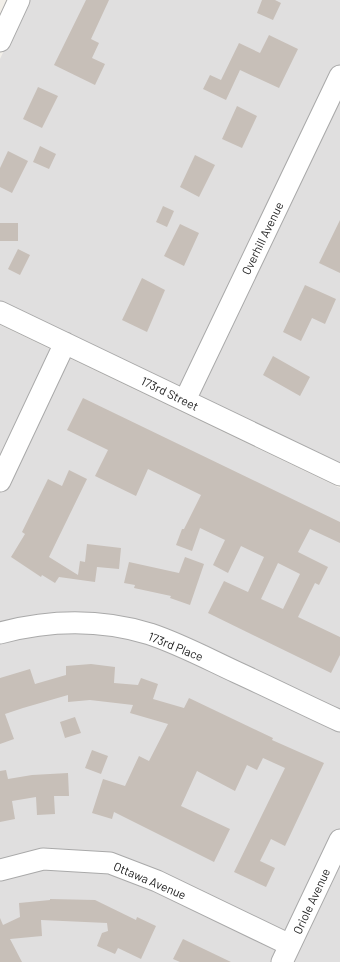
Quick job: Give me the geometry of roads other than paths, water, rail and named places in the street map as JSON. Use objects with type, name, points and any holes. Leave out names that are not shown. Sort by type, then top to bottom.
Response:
[{"type":"street","points":[[0,41],[19,0]]},
{"type":"street","name":"Overhill Avenue","points":[[185,400],[340,76]]},
{"type":"street","name":"173rd Street","points":[[0,312],[340,475]]},
{"type":"street","points":[[0,481],[65,343]]},
{"type":"street","name":"173rd Place","points":[[0,633],[41,624],[77,623],[101,624],[150,634],[180,646],[340,721]]},
{"type":"street","name":"Oriole Avenue","points":[[286,953],[340,840]]},
{"type":"street","name":"Ottawa Avenue","points":[[0,870],[43,859],[110,864],[157,881],[286,953]]}]
